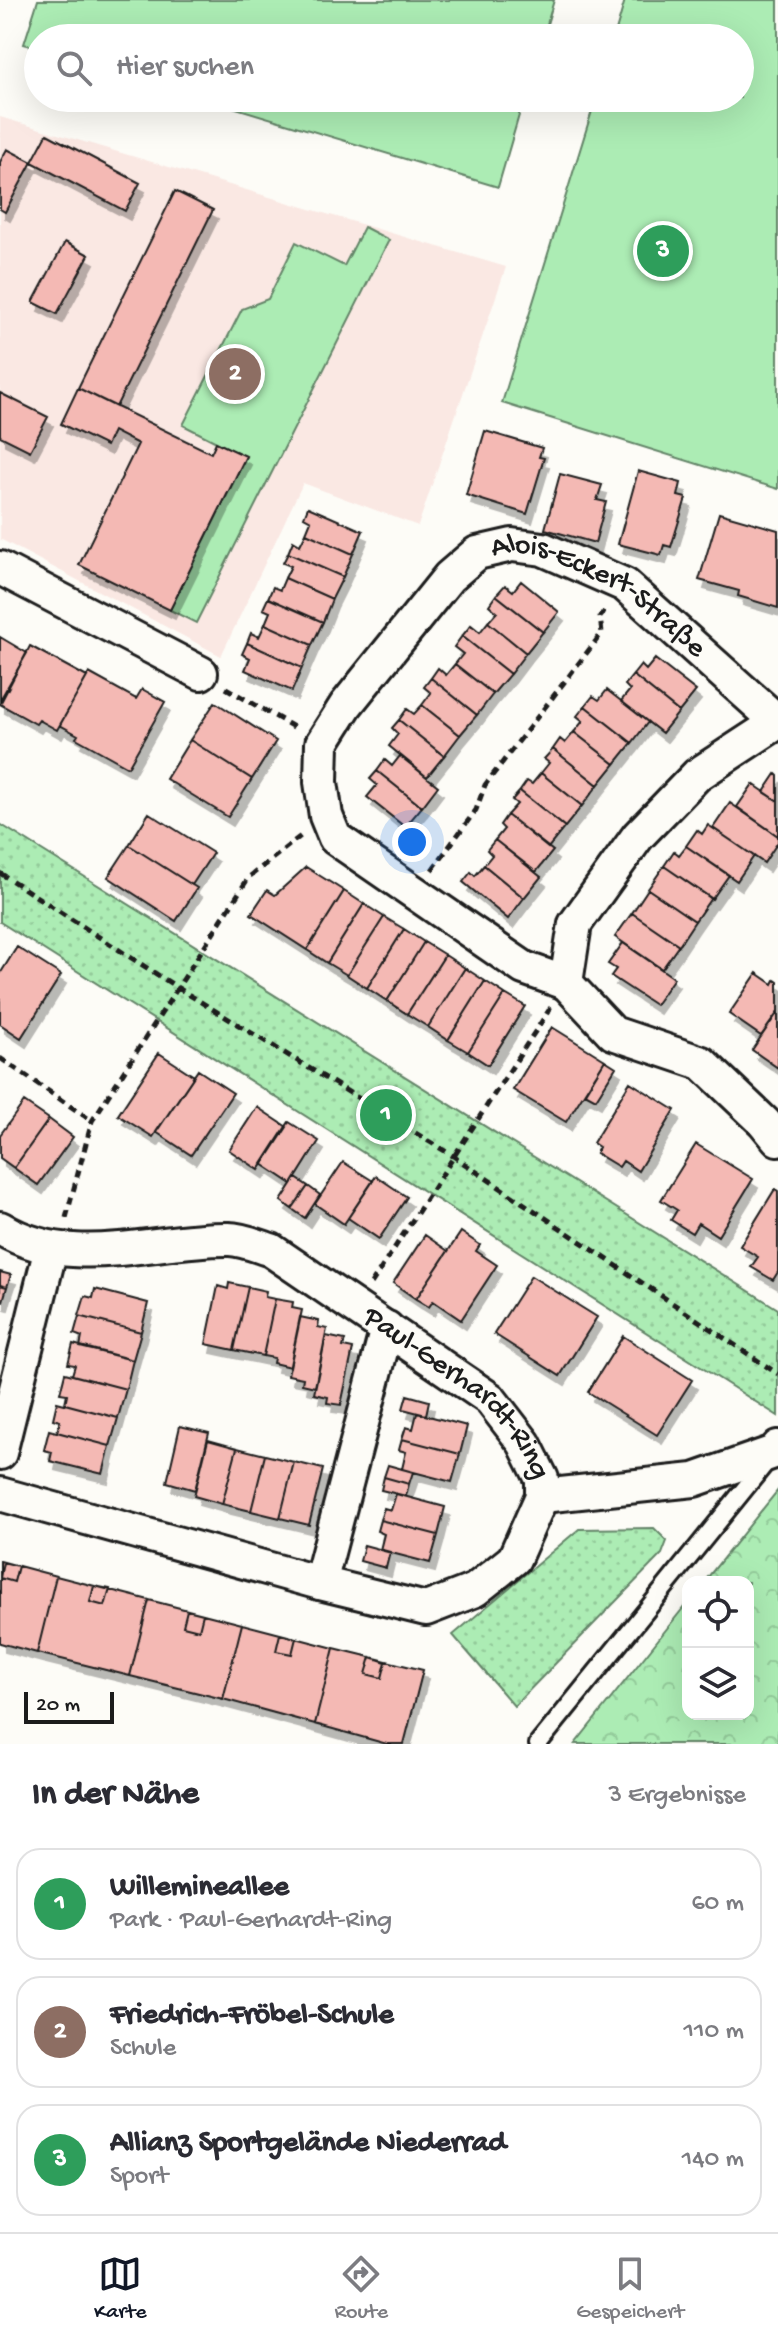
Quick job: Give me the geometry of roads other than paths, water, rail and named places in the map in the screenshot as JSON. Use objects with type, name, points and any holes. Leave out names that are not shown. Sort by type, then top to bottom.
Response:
[{"type":"street","name":"Alois-Eckert-Straße","points":[[566,983],[524,968],[335,838],[326,816],[321,782],[322,743],[346,705],[449,577],[477,553],[512,545],[543,549],[625,585],[778,722]]},
{"type":"street","points":[[0,568],[201,673]]},
{"type":"street","points":[[778,722],[697,775],[638,836],[575,924],[566,983],[613,1033],[702,1063],[778,1139]]},
{"type":"street","name":"Paul-Gerhardt-Ring","points":[[0,1228],[13,1236],[51,1248],[89,1252],[232,1239],[271,1250],[490,1399],[524,1443],[542,1479],[542,1496],[514,1559],[475,1590],[426,1609],[320,1583],[0,1494]]},
{"type":"street","points":[[0,1453],[51,1248]]},
{"type":"street","points":[[320,1583],[387,1328]]},
{"type":"street","points":[[542,1496],[694,1480],[776,1450]]},
{"type":"lane","points":[[538,1744],[776,1450]]},
{"type":"place","name":"Allianz Sportgelände Niederrad","points":[[663,251]]},
{"type":"place","name":"Friedrich-Fröbel-Schule","points":[[235,374]]},
{"type":"place","name":"Willemineallee","points":[[386,1115]]}]
